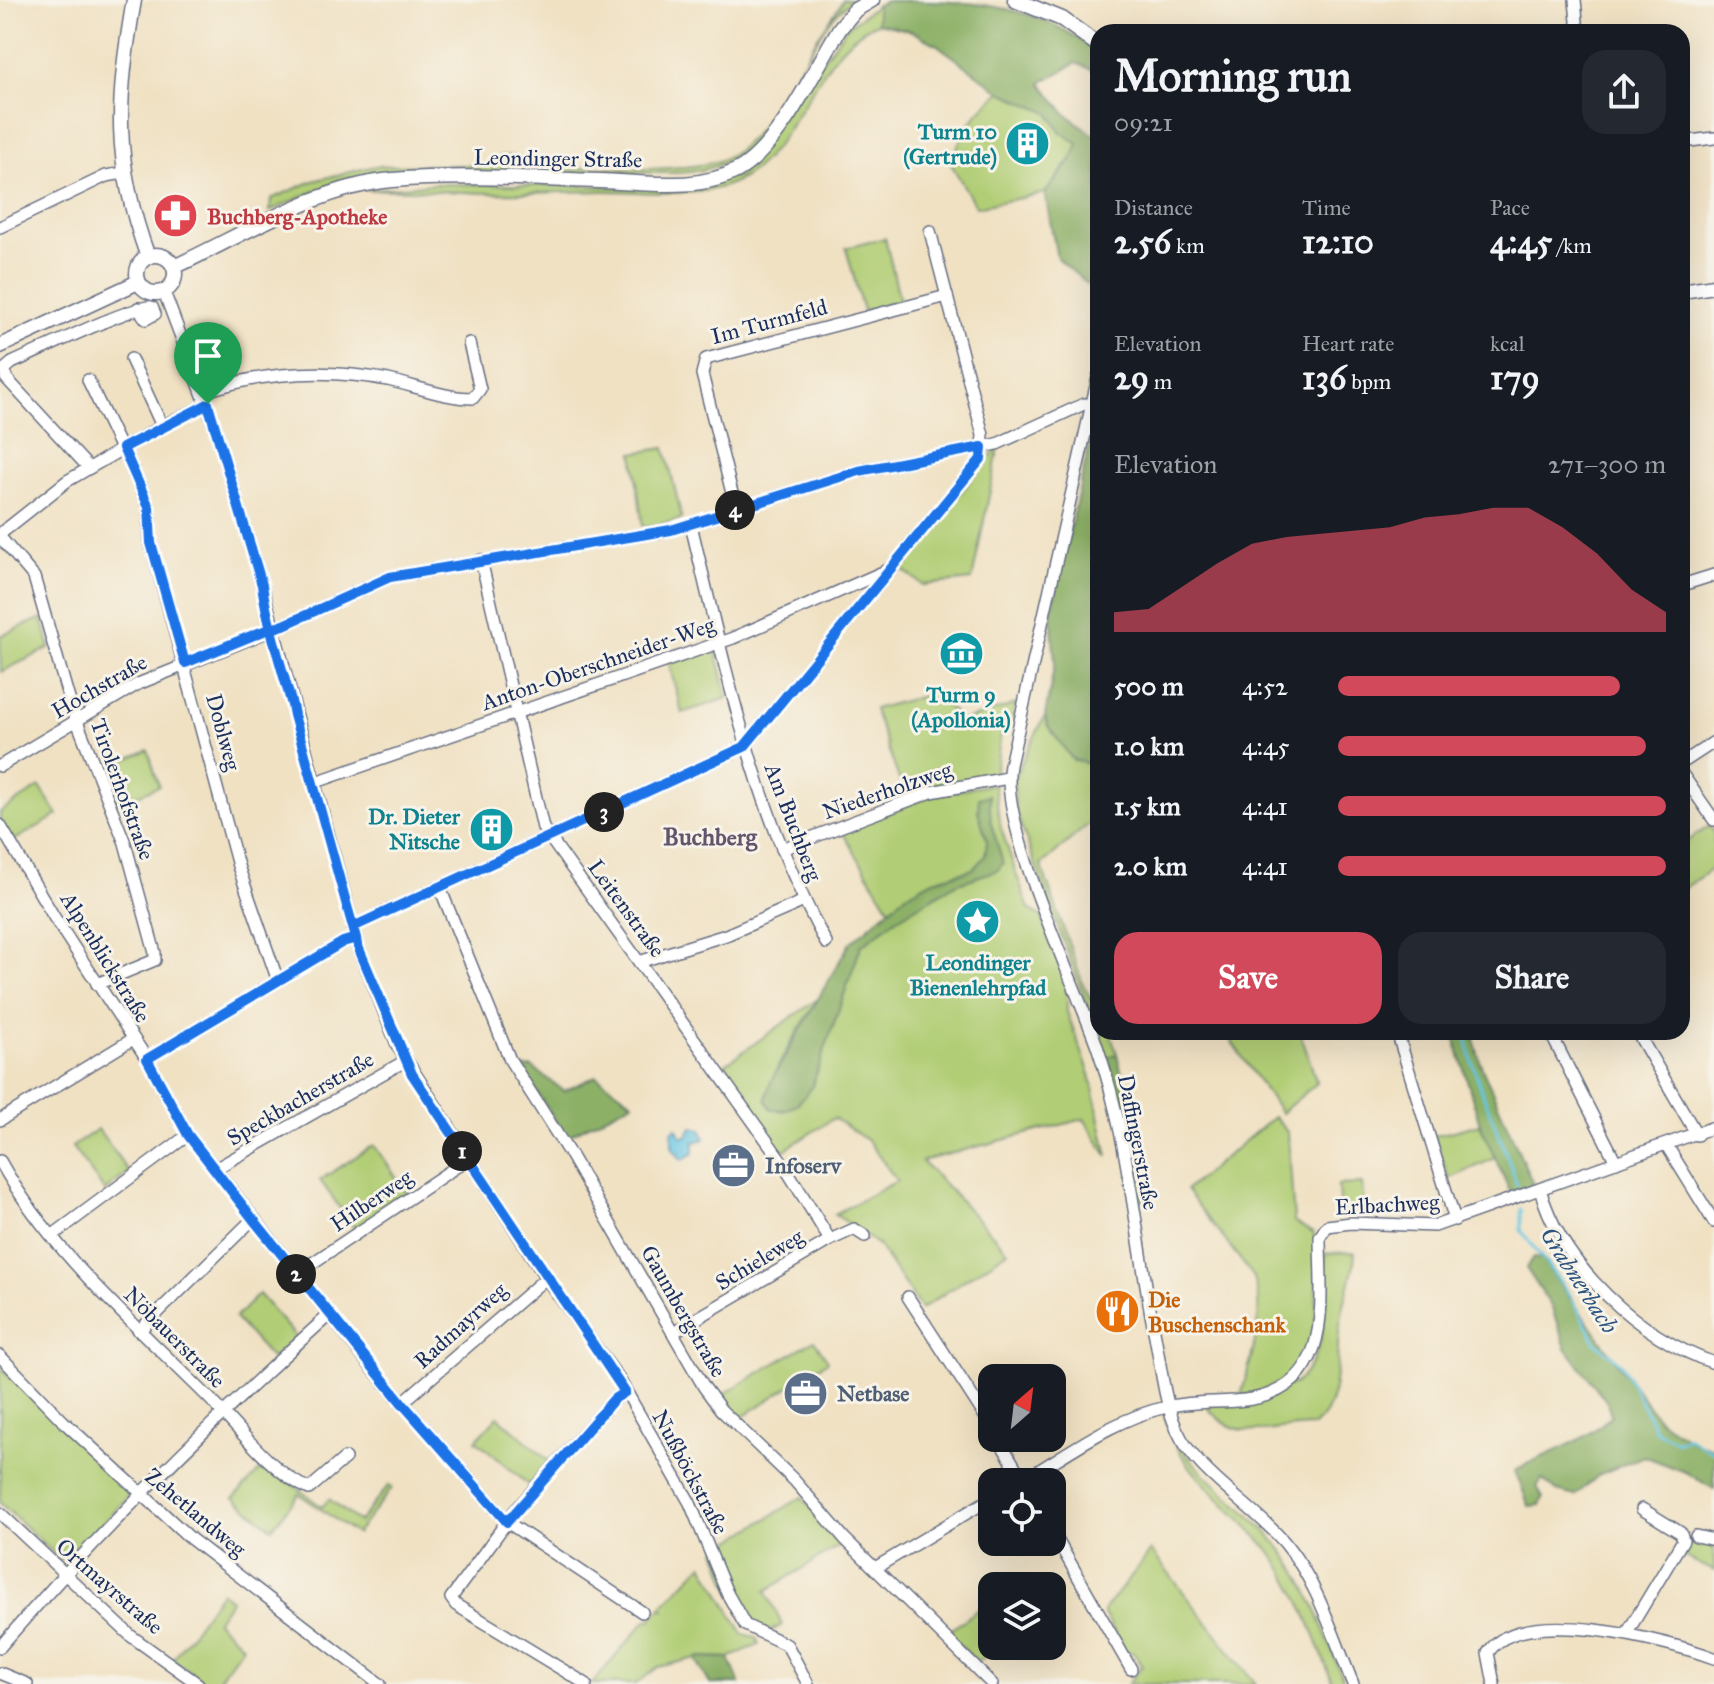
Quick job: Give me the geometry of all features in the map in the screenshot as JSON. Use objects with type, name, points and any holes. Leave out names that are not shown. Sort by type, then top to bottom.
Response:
[{"type":"street","points":[[134,0],[118,108],[124,173],[148,257]]},
{"type":"street","name":"Leondinger Straße","points":[[174,267],[321,197],[360,185],[392,180],[459,178],[679,183],[727,175],[748,163],[763,148],[840,28],[855,10],[872,0]]},
{"type":"street","points":[[1015,0],[1062,19],[1090,39]]},
{"type":"street","points":[[1575,0],[1577,24]]},
{"type":"street","points":[[1690,141],[1714,138]]},
{"type":"street","points":[[0,227],[106,176],[124,173]]},
{"type":"street","points":[[147,1059],[343,942],[354,932],[440,888],[744,747],[981,459],[983,435],[930,231]]},
{"type":"street","points":[[162,256],[174,267],[173,283],[164,292],[149,293],[138,282],[138,267],[148,257],[162,256]]},
{"type":"street","points":[[0,346],[138,282]]},
{"type":"street","points":[[1690,290],[1714,286]]},
{"type":"street","name":"Nußböckstraße","points":[[164,292],[208,404],[262,585],[271,629],[354,932],[405,1061],[546,1278],[625,1392],[690,1503],[727,1593],[745,1625],[787,1645],[808,1684]]},
{"type":"street","name":"Im Turmfeld","points":[[736,509],[702,374],[706,359],[947,296]]},
{"type":"street","points":[[89,468],[6,378],[5,369],[138,308]]},
{"type":"street","points":[[203,392],[266,376],[326,373],[387,380],[473,398],[478,396],[480,389],[469,343]]},
{"type":"street","points":[[131,359],[162,426]]},
{"type":"street","name":"Doblweg","points":[[88,380],[149,507],[151,543],[238,866],[278,981]]},
{"type":"street","points":[[0,535],[44,498],[89,468],[162,426],[208,404]]},
{"type":"street","name":"Hochstraße","points":[[0,766],[138,684],[390,577],[691,525],[859,471],[982,447],[1084,404],[1090,405]]},
{"type":"street","name":"Daffingerstraße","points":[[1090,422],[1008,778],[1014,819],[1025,857],[1090,1026]]},
{"type":"street","name":"Am Buchberg","points":[[691,525],[744,747],[782,849],[826,943]]},
{"type":"street","name":"Tirolerhofstraße","points":[[0,535],[34,577],[77,721],[125,843],[155,953],[155,960],[147,966],[97,984]]},
{"type":"street","name":"Leitenstraße","points":[[481,560],[543,828],[642,961],[780,1159],[830,1240]]},
{"type":"street","name":"Anton-Oberschneider-Weg","points":[[313,783],[719,642],[790,615],[892,568]]},
{"type":"street","points":[[1690,582],[1714,575]]},
{"type":"street","points":[[1690,758],[1714,742]]},
{"type":"street","name":"Niederholzweg","points":[[782,849],[931,792],[1008,778]]},
{"type":"street","points":[[1690,786],[1714,820]]},
{"type":"street","name":"Alpenblickstraße","points":[[0,825],[97,984],[147,1059],[188,1135],[329,1315],[507,1522],[642,1612]]},
{"type":"street","name":"Gaumbergstraße","points":[[440,888],[510,1060],[721,1410],[794,1480],[875,1568],[992,1684]]},
{"type":"street","points":[[642,961],[726,935],[804,901]]},
{"type":"street","points":[[0,1120],[133,1039]]},
{"type":"street","name":"Daffingerstraße","points":[[1095,1040],[1111,1095],[1168,1406],[1175,1427],[1191,1454],[1268,1525],[1294,1555],[1310,1580],[1353,1684]]},
{"type":"street","name":"Erlbachweg","points":[[1399,1040],[1455,1220]]},
{"type":"street","points":[[1554,1040],[1616,1162]]},
{"type":"street","points":[[1642,1040],[1697,1135]]},
{"type":"street","name":"Speckbacherstraße","points":[[215,1169],[405,1061]]},
{"type":"street","name":"Erlbachweg","points":[[1168,1406],[1260,1397],[1279,1390],[1299,1375],[1317,1342],[1320,1237],[1324,1228],[1351,1223],[1424,1227],[1455,1220],[1714,1127]]},
{"type":"street","points":[[53,1235],[188,1135]]},
{"type":"street","points":[[1667,1146],[1714,1222]]},
{"type":"street","name":"Hilberweg","points":[[296,1274],[468,1159]]},
{"type":"street","name":"Nöbauerstraße","points":[[0,1161],[53,1235],[139,1331],[273,1462],[305,1487],[313,1488],[345,1458]]},
{"type":"street","points":[[1540,1189],[1564,1241],[1606,1292],[1650,1330],[1714,1363]]},
{"type":"street","points":[[139,1331],[253,1219]]},
{"type":"street","name":"Schieleweg","points":[[674,1332],[830,1240],[854,1229],[865,1236]]},
{"type":"street","name":"Radmayrweg","points":[[402,1403],[546,1278]]},
{"type":"street","points":[[908,1297],[978,1405]]},
{"type":"street","points":[[0,1647],[140,1492],[222,1411],[329,1315]]},
{"type":"street","name":"Zehetlandweg","points":[[0,1356],[64,1422],[191,1539],[380,1684]]},
{"type":"street","points":[[586,1684],[456,1605],[451,1598],[507,1522],[614,1399],[625,1392]]},
{"type":"street","points":[[1043,1468],[1089,1440],[1144,1413],[1168,1406]]},
{"type":"street","points":[[875,1568],[978,1506]]},
{"type":"street","points":[[1627,1633],[1683,1540],[1681,1533],[1642,1509]]},
{"type":"street","name":"Ortmayrstraße","points":[[0,1513],[131,1636],[198,1684]]},
{"type":"street","points":[[1696,1536],[1714,1540]]},
{"type":"street","points":[[1066,1555],[1131,1669]]},
{"type":"street","points":[[1494,1684],[1487,1656],[1502,1637],[1567,1629],[1627,1633],[1714,1658]]},
{"type":"street","points":[[0,1673],[27,1684]]},
{"type":"green space","points":[[843,0],[852,0],[828,23]]},
{"type":"green space","points":[[887,1],[943,2],[1000,8],[1052,24],[1090,48],[1090,69],[1076,63],[1041,83],[1066,114],[1090,132],[1090,286],[1057,258],[1045,193],[1071,161],[1078,144],[1060,131],[1049,113],[1001,92],[936,44],[912,31],[877,23],[877,5]]},
{"type":"green space","points":[[877,5],[877,23],[858,34],[841,50],[785,134],[754,170],[738,181],[681,193],[365,190],[436,184],[649,187],[739,176],[846,28]]},
{"type":"green space","points":[[806,58],[782,105],[765,130],[745,151],[716,166],[678,173],[389,171],[340,180],[270,211],[271,199],[313,181],[375,166],[496,165],[500,156],[560,166],[596,168],[668,168],[710,163],[730,156],[751,138],[765,122]]},
{"type":"green space","points":[[1001,92],[1049,113],[1060,131],[1078,144],[1077,151],[1045,193],[976,207],[951,164],[970,124],[983,107]]},
{"type":"green space","points":[[885,238],[900,301],[863,311],[846,248]]},
{"type":"green space","points":[[1090,443],[1090,764],[1073,760],[1048,726],[1045,716],[1055,662],[1051,613]]},
{"type":"green space","points":[[999,446],[972,580],[923,585],[899,567]]},
{"type":"green space","points":[[665,448],[682,519],[643,528],[633,453]]},
{"type":"green space","points":[[42,618],[50,648],[1,672],[0,636]]},
{"type":"green space","points":[[712,648],[716,650],[728,698],[682,713],[669,664]]},
{"type":"green space","points":[[934,693],[962,721],[1016,704],[1011,727],[1001,733],[995,774],[933,786],[905,796],[874,709]]},
{"type":"green space","points":[[1045,716],[1048,726],[1073,760],[1090,764],[1090,823],[1041,865],[1090,997],[1090,1014],[1015,809],[1014,777]]},
{"type":"green space","points":[[148,750],[159,786],[117,804],[103,769]]},
{"type":"green space","points":[[994,784],[1000,825],[1029,909],[1041,916],[1067,983],[1067,1012],[1090,1074],[1108,1157],[1084,1119],[922,1161],[1008,1251],[921,1309],[878,1245],[835,1214],[897,1181],[868,1141],[834,1118],[780,1153],[721,1067],[818,999],[777,1069],[771,1084],[771,1109],[785,1111],[812,1086],[861,946],[896,919],[842,832],[933,795]]},
{"type":"green space","points":[[40,787],[58,815],[13,841],[0,821],[0,812]]},
{"type":"green space","points":[[989,795],[991,823],[1003,863],[998,870],[956,884],[896,919],[861,946],[812,1086],[790,1108],[771,1109],[766,1099],[771,1081],[850,943],[906,895],[933,880],[973,869],[985,856],[987,840],[978,812],[979,798]]},
{"type":"green space","points":[[1709,826],[1714,832],[1714,867],[1690,884],[1690,839]]},
{"type":"green space","points":[[1099,1040],[1113,1040],[1117,1054],[1106,1058]]},
{"type":"green space","points":[[1231,1040],[1303,1040],[1317,1083],[1281,1113]]},
{"type":"green space","points":[[1455,1040],[1474,1040],[1482,1068],[1533,1184],[1512,1196],[1480,1124]]},
{"type":"green space","points":[[1117,1054],[1129,1103],[1144,1201],[1138,1202],[1126,1131],[1106,1058]]},
{"type":"green space","points":[[532,1067],[564,1091],[596,1076],[633,1102],[566,1137],[521,1068]]},
{"type":"green space","points":[[1274,1117],[1288,1133],[1294,1222],[1313,1233],[1316,1239],[1316,1315],[1304,1358],[1290,1375],[1270,1388],[1241,1396],[1258,1321],[1253,1276],[1186,1190]]},
{"type":"green space","points":[[1480,1124],[1495,1158],[1449,1179],[1434,1136]]},
{"type":"green space","points":[[98,1129],[129,1172],[105,1191],[72,1147]]},
{"type":"green space","points":[[374,1145],[407,1193],[355,1229],[320,1180]]},
{"type":"green space","points":[[1362,1184],[1365,1215],[1340,1216],[1338,1185]]},
{"type":"green space","points":[[1355,1252],[1340,1325],[1336,1379],[1323,1416],[1314,1426],[1257,1431],[1231,1426],[1219,1419],[1207,1407],[1296,1383],[1308,1369],[1316,1355],[1324,1322],[1325,1253]]},
{"type":"green space","points":[[1534,1258],[1542,1259],[1659,1420],[1694,1442],[1714,1448],[1714,1489],[1685,1472],[1644,1456],[1600,1474],[1575,1496],[1557,1491],[1542,1479],[1537,1487],[1543,1498],[1540,1505],[1529,1506],[1515,1471],[1590,1433],[1611,1415],[1607,1402],[1566,1348],[1551,1306],[1526,1268]]},
{"type":"green space","points":[[259,1294],[296,1337],[272,1359],[235,1318]]},
{"type":"green space","points":[[814,1340],[828,1361],[738,1420],[717,1398]]},
{"type":"green space","points":[[0,1367],[129,1492],[127,1498],[70,1559],[61,1560],[0,1503]]},
{"type":"green space","points":[[1164,1413],[1185,1452],[1264,1529],[1290,1561],[1317,1612],[1345,1684],[1333,1684],[1308,1618],[1274,1557],[1195,1473],[1171,1435]]},
{"type":"green space","points":[[498,1416],[550,1462],[529,1485],[476,1440]]},
{"type":"green space","points":[[266,1464],[322,1507],[329,1499],[359,1522],[389,1485],[392,1488],[356,1534],[299,1494],[272,1528],[234,1498]]},
{"type":"green space","points":[[802,1497],[842,1544],[766,1591],[782,1625],[769,1632],[757,1626],[740,1608],[716,1550]]},
{"type":"green space","points":[[1694,1538],[1714,1543],[1714,1571],[1679,1554]]},
{"type":"green space","points":[[1151,1551],[1256,1684],[1128,1684],[1142,1666],[1134,1653],[1126,1652],[1103,1612]]},
{"type":"green space","points":[[703,1564],[743,1634],[756,1637],[759,1644],[729,1658],[701,1657],[658,1667],[636,1684],[592,1684],[646,1620],[651,1620],[659,1609],[664,1610],[661,1607]]},
{"type":"green space","points":[[221,1592],[231,1600],[216,1621],[243,1646],[215,1684],[208,1684],[173,1659]]},
{"type":"green space","points":[[978,1610],[980,1660],[977,1662],[947,1633]]},
{"type":"green space","points":[[695,1658],[729,1658],[740,1684],[710,1684]]},
{"type":"water","points":[[692,1127],[701,1129],[705,1139],[694,1142],[694,1153],[682,1160],[672,1148],[672,1131],[676,1128],[681,1136],[687,1136]]},
{"type":"waterway","name":"Grabnerbach","points":[[1467,1040],[1517,1185]]},
{"type":"waterway","name":"Grabnerbach","points":[[1521,1209],[1521,1230],[1570,1295],[1596,1343],[1622,1364],[1656,1431],[1678,1442],[1687,1437],[1714,1452]]},
{"type":"place","name":"Turm 10 (Gertrude)","points":[[1028,144]]},
{"type":"place","name":"Buchberg-Apotheke","points":[[176,216]]},
{"type":"place","name":"Turm 9 (Apollonia)","points":[[961,653]]},
{"type":"place","name":"Dr. Dieter Nitsche","points":[[491,829]]},
{"type":"place","name":"Leondinger Bienenlehrpfad","points":[[978,921]]},
{"type":"place","name":"Infoserv","points":[[734,1165]]},
{"type":"place","name":"Die Buschenschank","points":[[1117,1312]]},
{"type":"place","name":"Netbase","points":[[806,1393]]},
{"type":"district","name":"Buchberg","points":[[710,837]]},
{"type":"route","points":[[208,404],[123,448],[149,507],[151,543],[185,663],[261,632],[271,629],[284,625],[390,577],[671,530],[859,471],[982,447],[981,459],[744,747],[353,927],[356,938],[343,942],[147,1059],[188,1135],[253,1219],[402,1403],[507,1522],[614,1399],[625,1392],[619,1379],[546,1278],[412,1074],[398,1047],[359,949],[356,938],[353,927],[350,916],[347,906],[323,818],[294,715],[292,705],[271,629],[264,604],[262,585],[208,404]]}]
